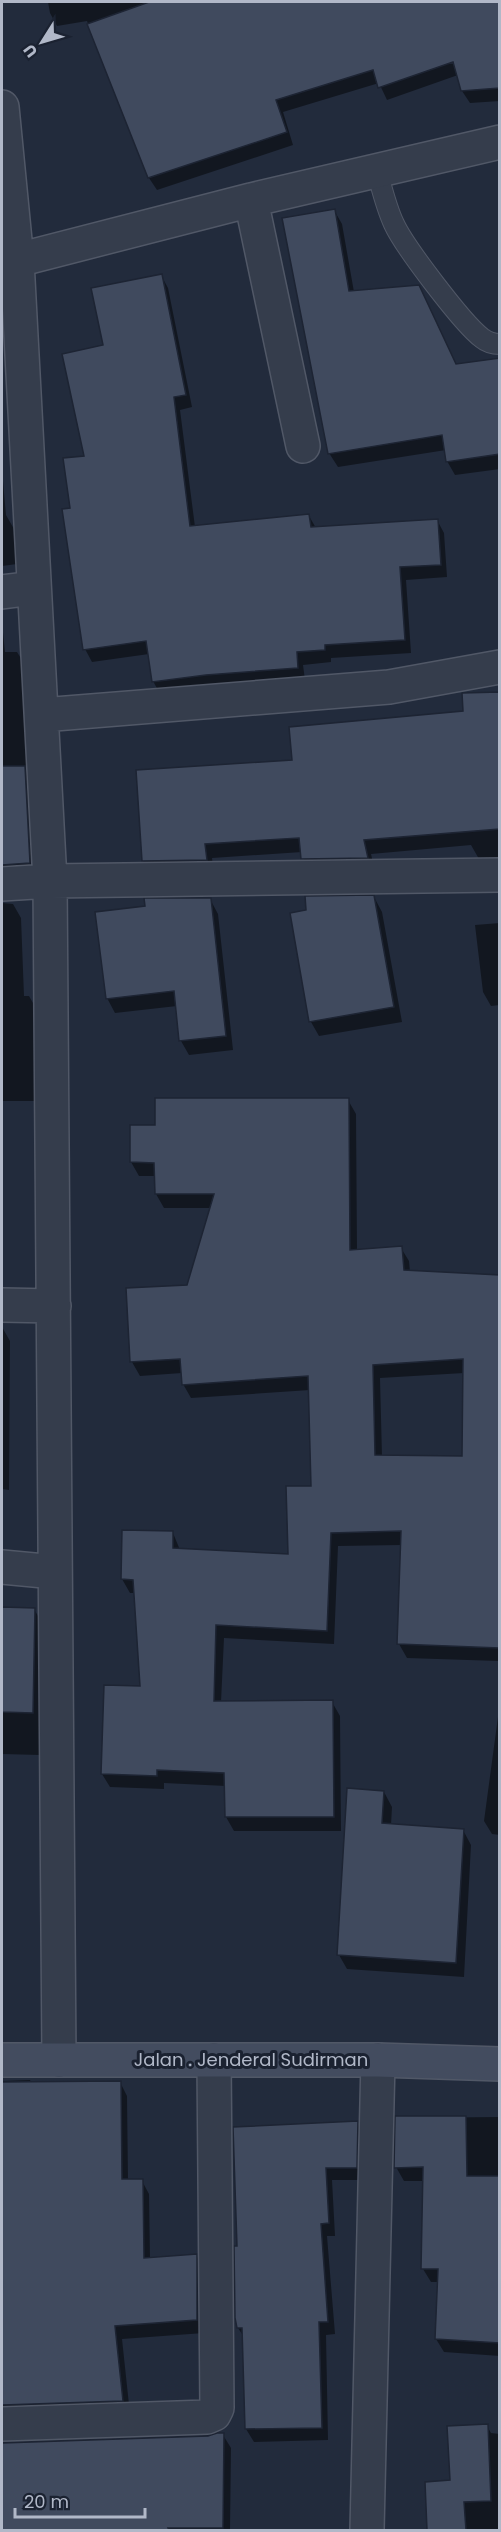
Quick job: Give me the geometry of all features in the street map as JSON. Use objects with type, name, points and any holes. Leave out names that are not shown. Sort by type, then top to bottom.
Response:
[{"type":"street","points":[[2,107],[9,262],[34,588],[50,881],[59,2060]]},
{"type":"street","points":[[9,262],[251,200],[500,142]]},
{"type":"street","points":[[251,200],[303,446]]},
{"type":"street","points":[[2,592],[34,588]]},
{"type":"street","points":[[42,715],[389,687],[500,667]]},
{"type":"street","points":[[2,884],[50,881],[500,875]]},
{"type":"street","points":[[2,1305],[54,1306]]},
{"type":"street","points":[[2,1567],[55,1572]]},
{"type":"street","name":"Jalan . Jenderal Sudirman","points":[[2,2060],[378,2060],[500,2064]]},
{"type":"street","points":[[2,2424],[207,2417],[214,2414],[217,2408],[214,2060]]},
{"type":"street","points":[[367,2530],[378,2060]]},
{"type":"lane","points":[[377,171],[394,226],[405,243],[469,325],[491,344],[500,344]]},
{"type":"building","points":[[149,2],[500,2],[500,88],[461,91],[453,62],[378,88],[373,70],[276,100],[287,132],[148,178],[87,24]]},
{"type":"building","points":[[335,209],[349,291],[419,285],[456,364],[500,358],[500,454],[446,462],[442,435],[328,454],[282,218]]},
{"type":"building","points":[[162,274],[186,395],[174,397],[190,526],[309,514],[311,527],[438,519],[441,565],[400,567],[405,640],[325,645],[325,650],[297,652],[298,668],[206,675],[152,682],[146,641],[83,650],[62,509],[70,508],[63,458],[84,456],[62,354],[103,345],[91,288]]},
{"type":"building","points":[[500,692],[500,829],[364,840],[368,858],[301,859],[299,838],[205,844],[207,860],[142,861],[136,770],[292,760],[289,727],[463,711],[462,693]]},
{"type":"building","points":[[2,766],[25,766],[30,863],[2,865]]},
{"type":"building","points":[[374,895],[394,1007],[309,1022],[290,913],[306,910],[305,896]]},
{"type":"building","points":[[144,898],[211,898],[226,1036],[179,1041],[174,991],[106,999],[95,912],[145,906]]},
{"type":"building","points":[[155,1098],[349,1098],[350,1250],[402,1246],[404,1270],[500,1275],[500,1648],[397,1644],[401,1531],[331,1533],[327,1631],[216,1625],[214,1701],[333,1700],[334,1817],[225,1817],[224,1773],[157,1770],[157,1776],[101,1774],[104,1685],[140,1686],[133,1580],[121,1579],[122,1530],[173,1531],[173,1548],[288,1554],[286,1486],[311,1486],[308,1376],[182,1385],[180,1359],[130,1362],[126,1288],[187,1285],[214,1194],[155,1194],[154,1163],[130,1162],[130,1125],[155,1125]],"holes":[[[463,1359],[462,1456],[375,1455],[373,1365]]]},
{"type":"building","points":[[2,1607],[35,1608],[33,1713],[2,1712]]},
{"type":"building","points":[[347,1788],[384,1791],[382,1823],[464,1829],[456,1963],[337,1955]]},
{"type":"building","points":[[121,2081],[122,2179],[143,2179],[144,2258],[197,2254],[197,2320],[115,2326],[123,2401],[2,2405],[2,2082]]},
{"type":"building","points":[[395,2116],[466,2116],[467,2176],[500,2176],[500,2343],[435,2339],[438,2269],[421,2269],[423,2167],[394,2168]]},
{"type":"building","points":[[358,2121],[357,2168],[326,2168],[329,2223],[321,2224],[328,2322],[319,2322],[322,2428],[245,2429],[242,2328],[237,2328],[235,2318],[234,2246],[237,2246],[233,2127]]},
{"type":"building","points":[[488,2424],[491,2501],[464,2502],[466,2530],[427,2530],[425,2482],[450,2480],[447,2426]]},
{"type":"building","points":[[224,2433],[223,2528],[2,2530],[2,2443],[208,2436]]}]
